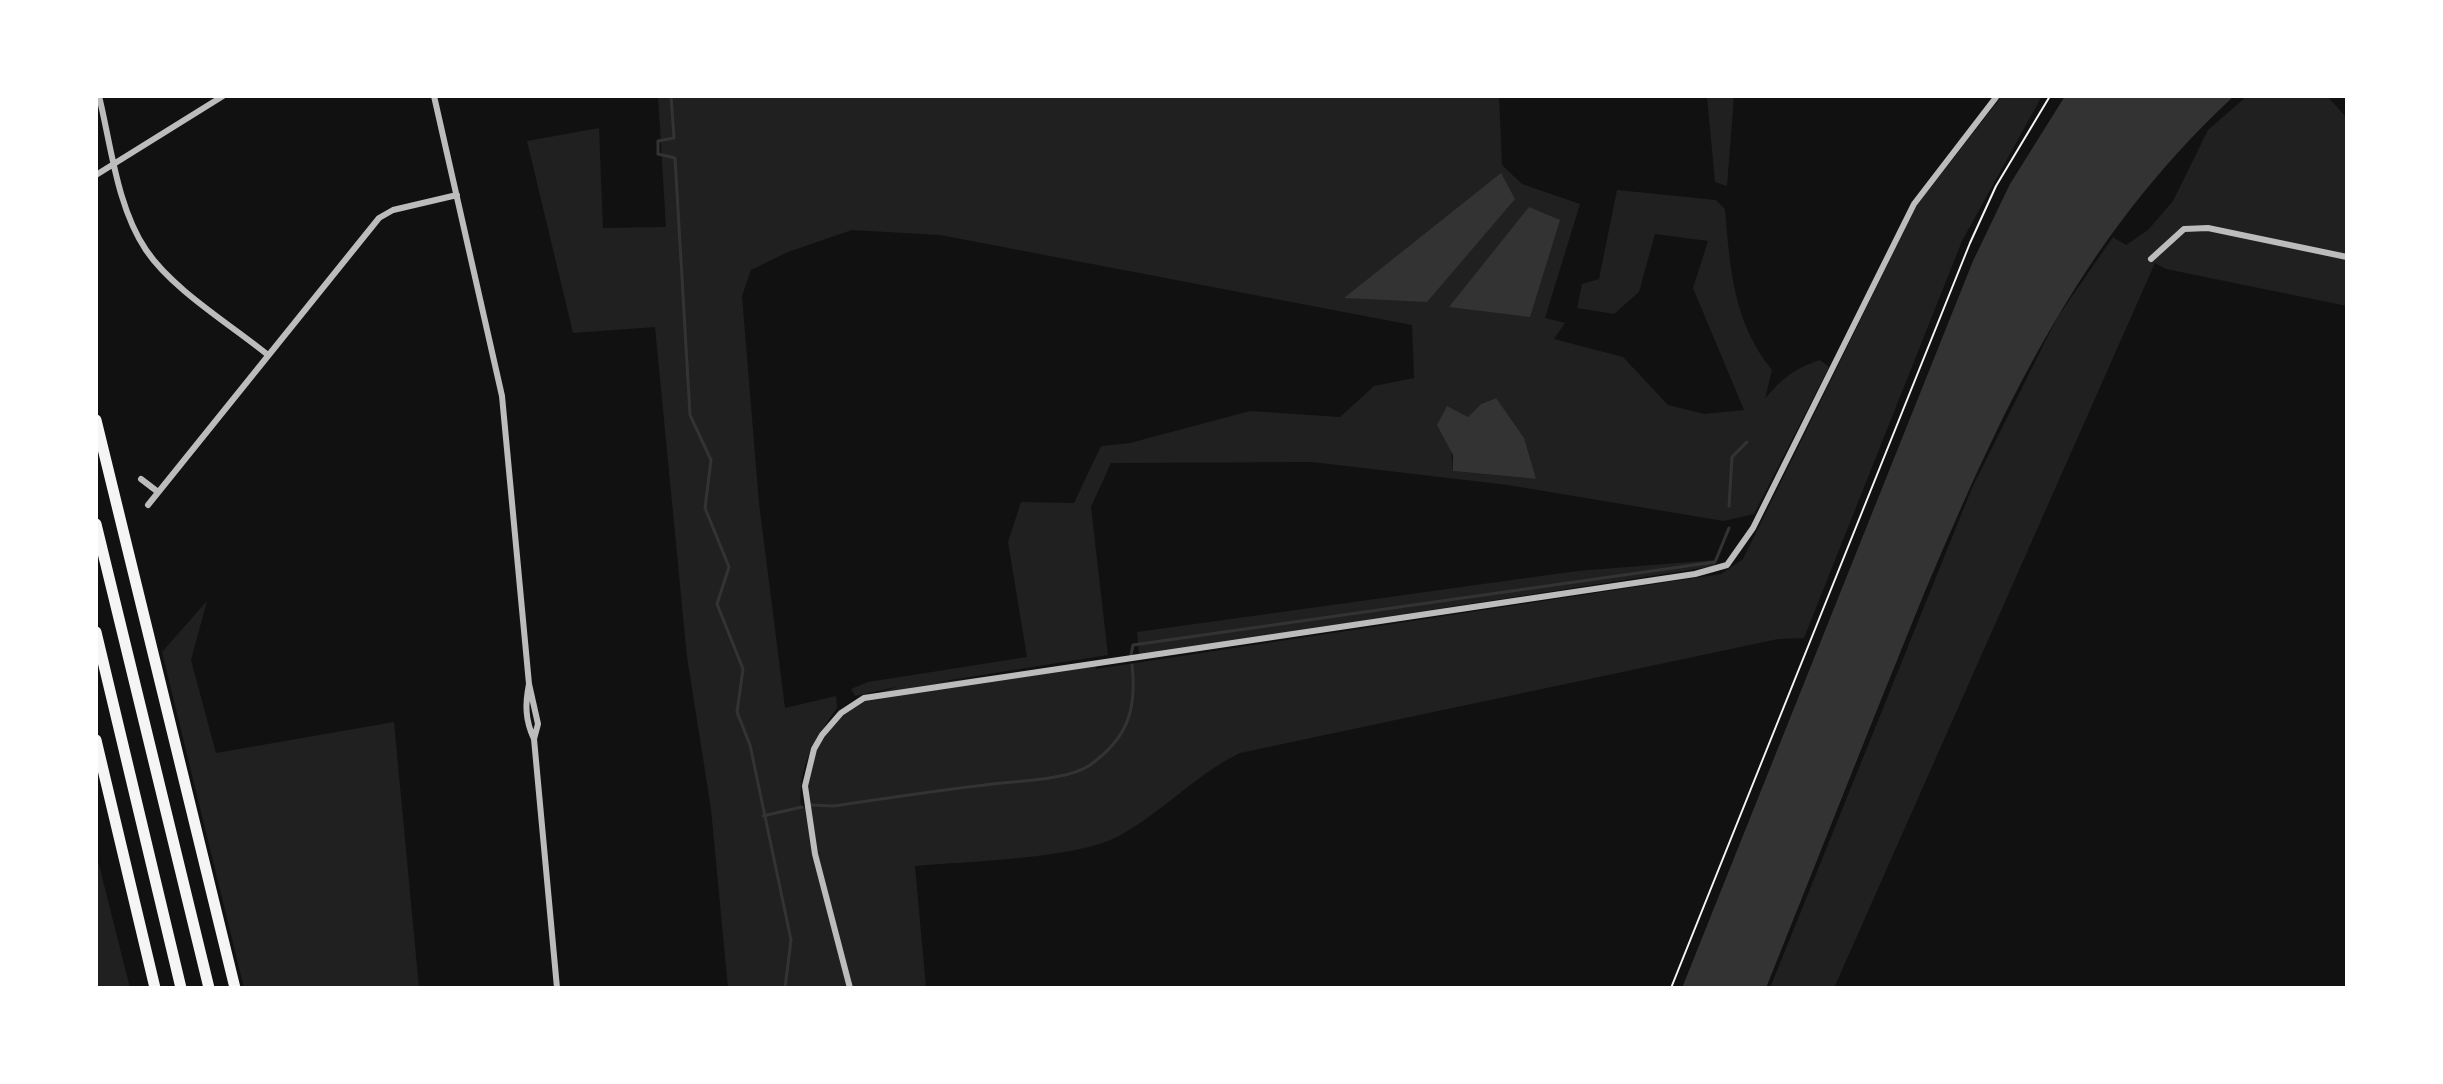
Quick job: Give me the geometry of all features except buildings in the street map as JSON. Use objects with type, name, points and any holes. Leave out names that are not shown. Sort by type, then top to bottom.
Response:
[{"type":"highway","points":[[96,420],[235,988]]},
{"type":"highway","points":[[96,524],[209,988]]},
{"type":"highway","points":[[96,632],[181,988]]},
{"type":"highway","points":[[96,740],[155,988]]},
{"type":"street","points":[[99,96],[131,224],[146,251],[168,275],[268,355]]},
{"type":"street","points":[[96,175],[223,96]]},
{"type":"street","points":[[434,96],[502,396],[529,684],[525,702],[528,725],[534,739],[557,988]]},
{"type":"street","points":[[850,988],[815,854],[805,786],[814,749],[841,713],[864,698],[1695,574],[1727,565],[1753,528],[1914,204],[1997,96]]},
{"type":"street","points":[[148,505],[379,218],[393,210],[457,195]]},
{"type":"street","points":[[2151,259],[2184,229],[2208,228],[2347,257]]},
{"type":"street","points":[[141,479],[158,492]]},
{"type":"path","points":[[1671,988],[1970,243],[1996,186],[2050,96]]},
{"type":"shaded area","points":[[658,96],[1499,96],[1502,165],[1522,184],[1580,204],[1545,318],[1565,323],[1554,339],[1623,357],[1668,405],[1704,414],[1744,410],[1693,288],[1708,241],[1655,234],[1639,292],[1614,314],[1577,308],[1582,284],[1599,279],[1617,190],[1716,200],[1725,209],[1732,273],[1741,314],[1759,352],[1772,370],[1765,399],[1783,380],[1803,367],[1820,360],[1829,367],[1754,514],[1724,521],[1508,485],[1312,462],[1111,463],[1091,507],[1108,655],[932,683],[1095,664],[1096,669],[1721,574],[1743,559],[1917,205],[2002,96],[2042,96],[1962,241],[1804,638],[1778,639],[1240,753],[1209,771],[1135,826],[1100,844],[1050,854],[915,866],[926,988],[728,988],[711,809],[687,657],[655,327],[573,333],[527,141],[599,128],[603,228],[666,227]],"holes":[[[852,230],[940,235],[1412,325],[1414,378],[1374,386],[1340,417],[1250,411],[1130,443],[1101,446],[1074,503],[1021,502],[1008,542],[1027,657],[868,682],[851,689],[855,696],[896,687],[855,705],[828,729],[818,744],[812,762],[806,807],[801,807],[805,766],[821,731],[837,708],[836,696],[785,708],[759,503],[742,296],[751,270],[788,252]],[[1495,398],[1536,479],[1453,471],[1448,407],[1468,417],[1481,404]]]},
{"type":"shaded area","points":[[1707,96],[1734,96],[1727,186],[1715,182]]},
{"type":"shaded area","points":[[2065,96],[2234,96],[2179,152],[2130,210],[2087,270],[2013,398],[1919,606],[1766,988],[1682,988],[1973,261],[2010,184]]},
{"type":"shaded area","points":[[2247,96],[2327,96],[2347,118],[2347,306],[2166,269],[2155,263],[1834,988],[1770,988],[1972,488],[2057,318],[2113,237],[2126,245],[2148,230],[2173,201],[2208,130]]},
{"type":"shaded area","points":[[1501,173],[1515,199],[1427,302],[1344,298]]},
{"type":"shaded area","points":[[1529,207],[1560,220],[1530,317],[1449,307]]},
{"type":"shaded area","points":[[1496,398],[1524,438],[1536,479],[1453,471],[1453,455],[1437,425],[1447,406],[1468,417],[1481,404]]},
{"type":"shaded area","points":[[1715,560],[1715,566],[1139,655],[1137,632],[1577,571]]},
{"type":"shaded area","points":[[207,601],[191,660],[216,753],[394,722],[419,988],[244,988],[162,652]]},
{"type":"shaded area","points":[[96,853],[130,988],[96,988]]},
{"type":"waterway","points":[[671,96],[674,138],[658,141],[658,154],[675,158],[690,415],[711,460],[705,508],[729,567],[717,604],[743,669],[737,712],[750,745],[791,940],[785,988]]},
{"type":"waterway","points":[[1729,506],[1732,457],[1747,442]]},
{"type":"waterway","points":[[1131,655],[1133,645],[1715,562],[1729,528]]},
{"type":"waterway","points":[[810,805],[834,806],[1043,779],[1081,770],[1103,755],[1127,721],[1133,695],[1132,665]]},
{"type":"waterway","points":[[763,816],[802,807]]}]
